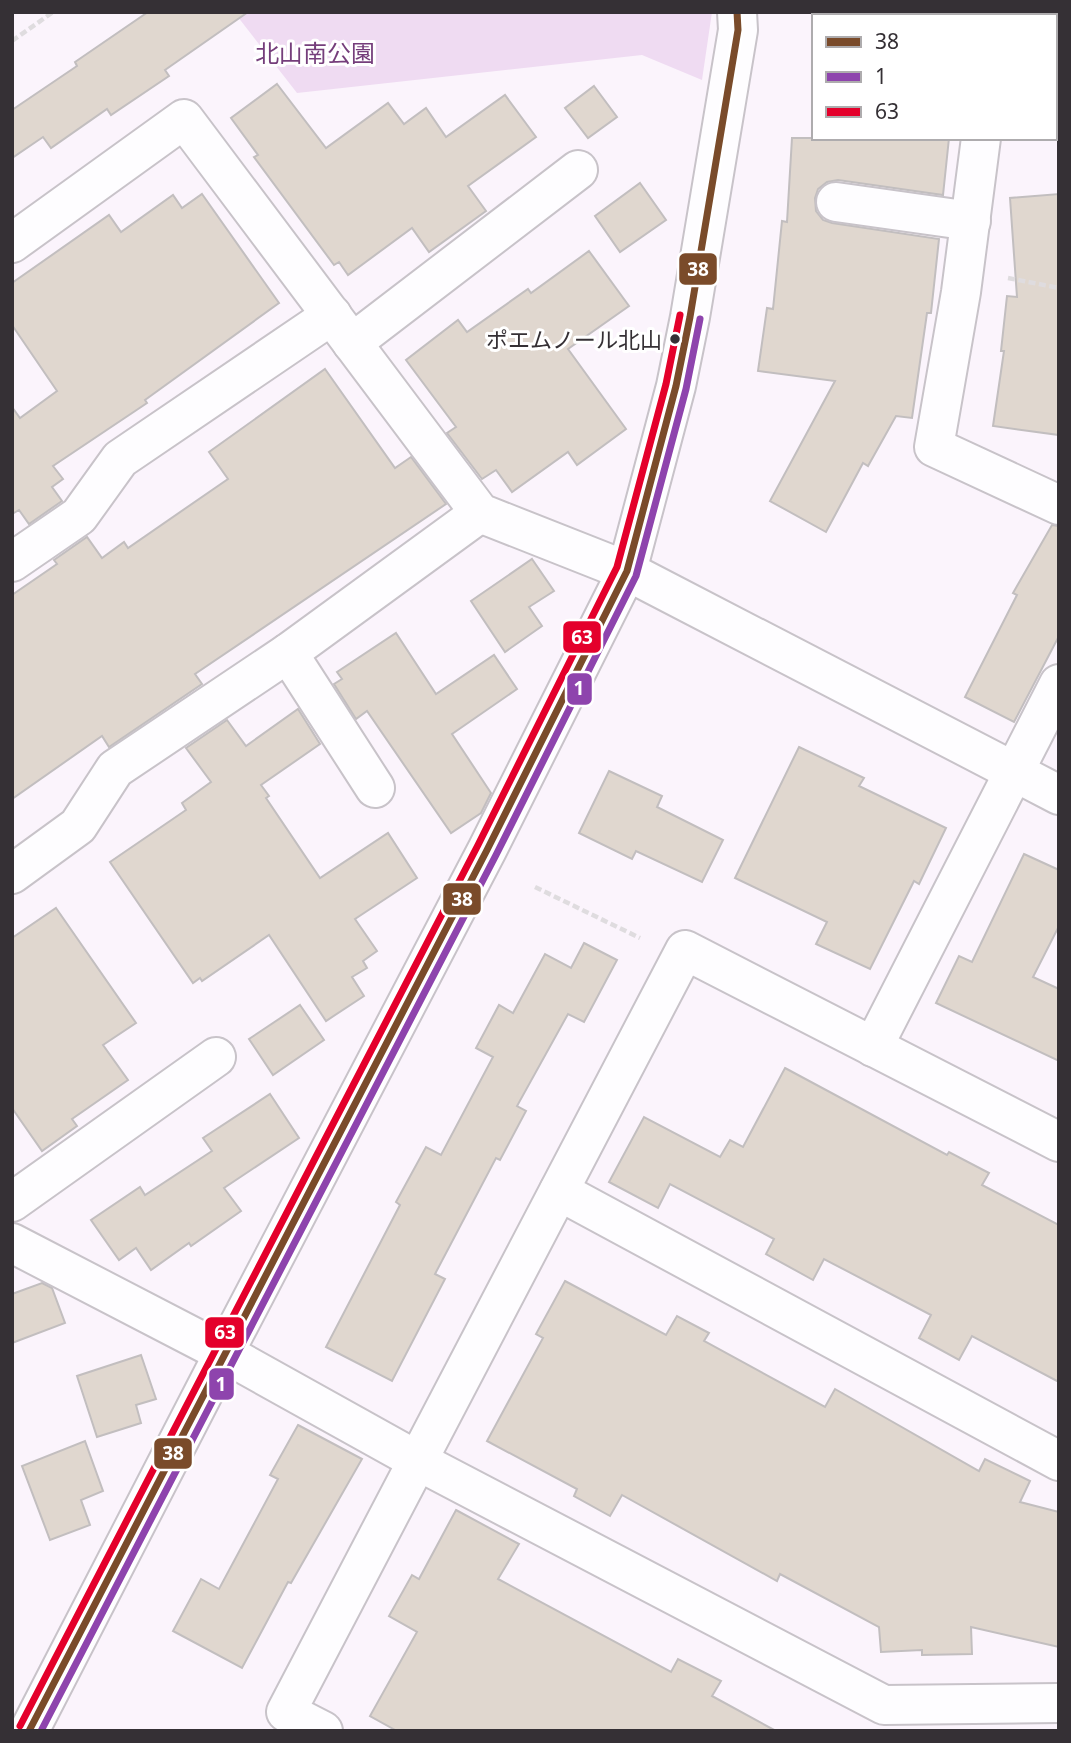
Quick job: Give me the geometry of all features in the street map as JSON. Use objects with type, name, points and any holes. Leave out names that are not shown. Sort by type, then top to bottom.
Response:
[{"type":"street","points":[[29,1731],[487,850],[627,571],[676,386],[690,317],[738,30],[737,12]]},
{"type":"street","points":[[12,243],[184,119],[480,513],[627,571],[1059,795]]},
{"type":"street","points":[[981,140],[964,270],[934,447],[1059,505]]},
{"type":"street","points":[[12,562],[79,516],[120,459],[342,329],[578,170]]},
{"type":"street","points":[[836,202],[971,221]]},
{"type":"street","points":[[12,874],[78,826],[115,769],[288,653],[480,513]]},
{"type":"street","points":[[288,653],[375,788]]},
{"type":"street","points":[[873,1047],[1059,684]]},
{"type":"street","points":[[323,1731],[286,1712],[685,950],[1059,1142]]},
{"type":"street","points":[[12,1202],[216,1056]]},
{"type":"street","points":[[559,1191],[1059,1461]]},
{"type":"street","points":[[12,1244],[224,1353],[418,1461],[884,1704],[1059,1703]]},
{"type":"path","points":[[12,41],[53,12]]},
{"type":"path","points":[[964,270],[1059,288]]},
{"type":"path","points":[[535,887],[648,942],[685,950]]},
{"type":"green space","name":"北山南公園","points":[[234,12],[712,12],[702,80],[642,55],[297,93]]},
{"type":"building","points":[[148,12],[248,12],[165,70],[169,76],[111,115],[107,109],[51,148],[43,137],[12,158],[12,110],[77,66],[75,62]]},
{"type":"building","points":[[277,84],[326,148],[388,103],[404,124],[426,108],[446,137],[505,95],[536,137],[468,186],[486,211],[429,252],[412,228],[348,275],[339,262],[334,265],[254,157],[258,155],[231,118]]},
{"type":"building","points":[[594,86],[617,117],[588,138],[565,108]]},
{"type":"building","points":[[792,138],[949,140],[943,195],[838,180],[827,182],[818,189],[815,198],[816,211],[823,220],[832,223],[939,239],[931,313],[927,313],[912,418],[896,416],[868,466],[863,463],[826,532],[770,501],[835,381],[758,371],[767,308],[773,309],[782,221],[787,222]]},
{"type":"building","points":[[640,183],[666,220],[620,252],[595,216]]},
{"type":"building","points":[[202,194],[279,303],[145,400],[147,403],[53,466],[63,479],[52,487],[62,501],[29,524],[19,510],[12,514],[12,407],[20,418],[57,391],[12,325],[12,283],[109,215],[121,232],[173,195],[182,208]]},
{"type":"building","points":[[1059,194],[1059,435],[993,426],[1004,351],[1001,351],[1007,296],[1017,297],[1010,198]]},
{"type":"building","points":[[589,251],[629,306],[568,349],[626,429],[577,465],[568,452],[512,492],[496,470],[482,479],[447,433],[456,427],[406,360],[458,320],[467,332],[528,289],[531,293]]},
{"type":"building","points":[[325,369],[395,468],[411,457],[446,504],[195,674],[202,684],[109,747],[102,736],[12,799],[12,595],[57,564],[54,560],[87,537],[102,558],[124,542],[128,548],[228,479],[209,452]]},
{"type":"building","points":[[1052,525],[1059,526],[1059,636],[1014,722],[965,697],[1017,595],[1013,593]]},
{"type":"building","points":[[532,559],[554,591],[529,607],[542,626],[505,652],[471,601]]},
{"type":"building","points":[[396,633],[436,694],[494,655],[517,689],[452,734],[491,793],[481,813],[451,833],[367,711],[356,719],[334,684],[342,679],[337,672]]},
{"type":"building","points":[[298,709],[320,744],[261,785],[269,796],[266,798],[320,878],[388,833],[417,878],[355,919],[377,951],[363,961],[367,968],[352,977],[364,996],[326,1021],[269,935],[202,981],[200,978],[193,983],[110,862],[186,810],[182,803],[211,782],[186,748],[227,720],[246,746]]},
{"type":"building","points":[[799,747],[864,778],[859,786],[946,828],[919,884],[914,881],[870,969],[816,944],[827,922],[735,878]]},
{"type":"building","points":[[609,771],[662,796],[657,807],[723,840],[702,882],[636,851],[632,859],[579,833]]},
{"type":"building","points":[[1024,854],[1059,870],[1059,926],[1033,977],[1059,989],[1059,1061],[936,1003],[959,956],[972,962]]},
{"type":"building","points":[[56,908],[136,1023],[103,1045],[128,1080],[72,1119],[77,1126],[42,1151],[12,1108],[12,938]]},
{"type":"building","points":[[584,943],[617,960],[584,1022],[568,1014],[517,1106],[526,1111],[500,1160],[496,1158],[435,1274],[445,1279],[392,1381],[326,1347],[400,1205],[396,1202],[426,1147],[441,1155],[493,1057],[476,1048],[499,1005],[513,1013],[545,954],[571,968]]},
{"type":"building","points":[[300,1005],[324,1040],[273,1075],[249,1039]]},
{"type":"building","points":[[785,1068],[947,1155],[949,1152],[989,1173],[982,1185],[1059,1225],[1059,1382],[972,1336],[959,1360],[919,1338],[931,1315],[824,1259],[813,1280],[766,1254],[774,1239],[670,1184],[658,1208],[609,1182],[644,1117],[720,1157],[730,1140],[743,1147]]},
{"type":"building","points":[[270,1094],[299,1138],[224,1188],[241,1211],[151,1270],[136,1248],[119,1260],[91,1220],[140,1187],[145,1195],[212,1151],[203,1138]]},
{"type":"building","points":[[565,1281],[666,1335],[677,1316],[709,1333],[704,1341],[825,1407],[835,1389],[979,1471],[985,1459],[1030,1481],[1020,1502],[1059,1512],[1059,1647],[971,1627],[972,1654],[922,1655],[922,1650],[881,1652],[879,1627],[780,1574],[777,1581],[622,1495],[610,1516],[574,1496],[577,1489],[487,1441],[543,1338],[536,1334]]},
{"type":"building","points":[[42,1283],[52,1288],[65,1323],[12,1343],[12,1294]]},
{"type":"building","points":[[141,1355],[156,1399],[136,1405],[141,1423],[97,1437],[77,1376]]},
{"type":"building","points":[[298,1425],[362,1459],[291,1583],[288,1582],[242,1668],[173,1631],[201,1579],[219,1589],[278,1479],[270,1475]]},
{"type":"building","points":[[85,1441],[103,1491],[81,1500],[90,1525],[50,1540],[22,1466]]},
{"type":"building","points":[[456,1510],[519,1544],[498,1579],[671,1672],[678,1659],[721,1681],[712,1696],[776,1731],[397,1731],[370,1716],[417,1632],[389,1616],[412,1575],[419,1579]]},
{"type":"transit line","name":"38","points":[[29,1731],[487,850],[627,571],[676,386],[690,317],[738,30],[737,12]]},
{"type":"transit line","name":"63","points":[[20,1726],[478,845],[617,567],[666,384],[680,315]]},
{"type":"transit line","name":"1","points":[[41,1731],[496,855],[636,576],[686,389],[700,319]]},
{"type":"place","name":"ポエムノール北山","points":[[675,339]]}]
